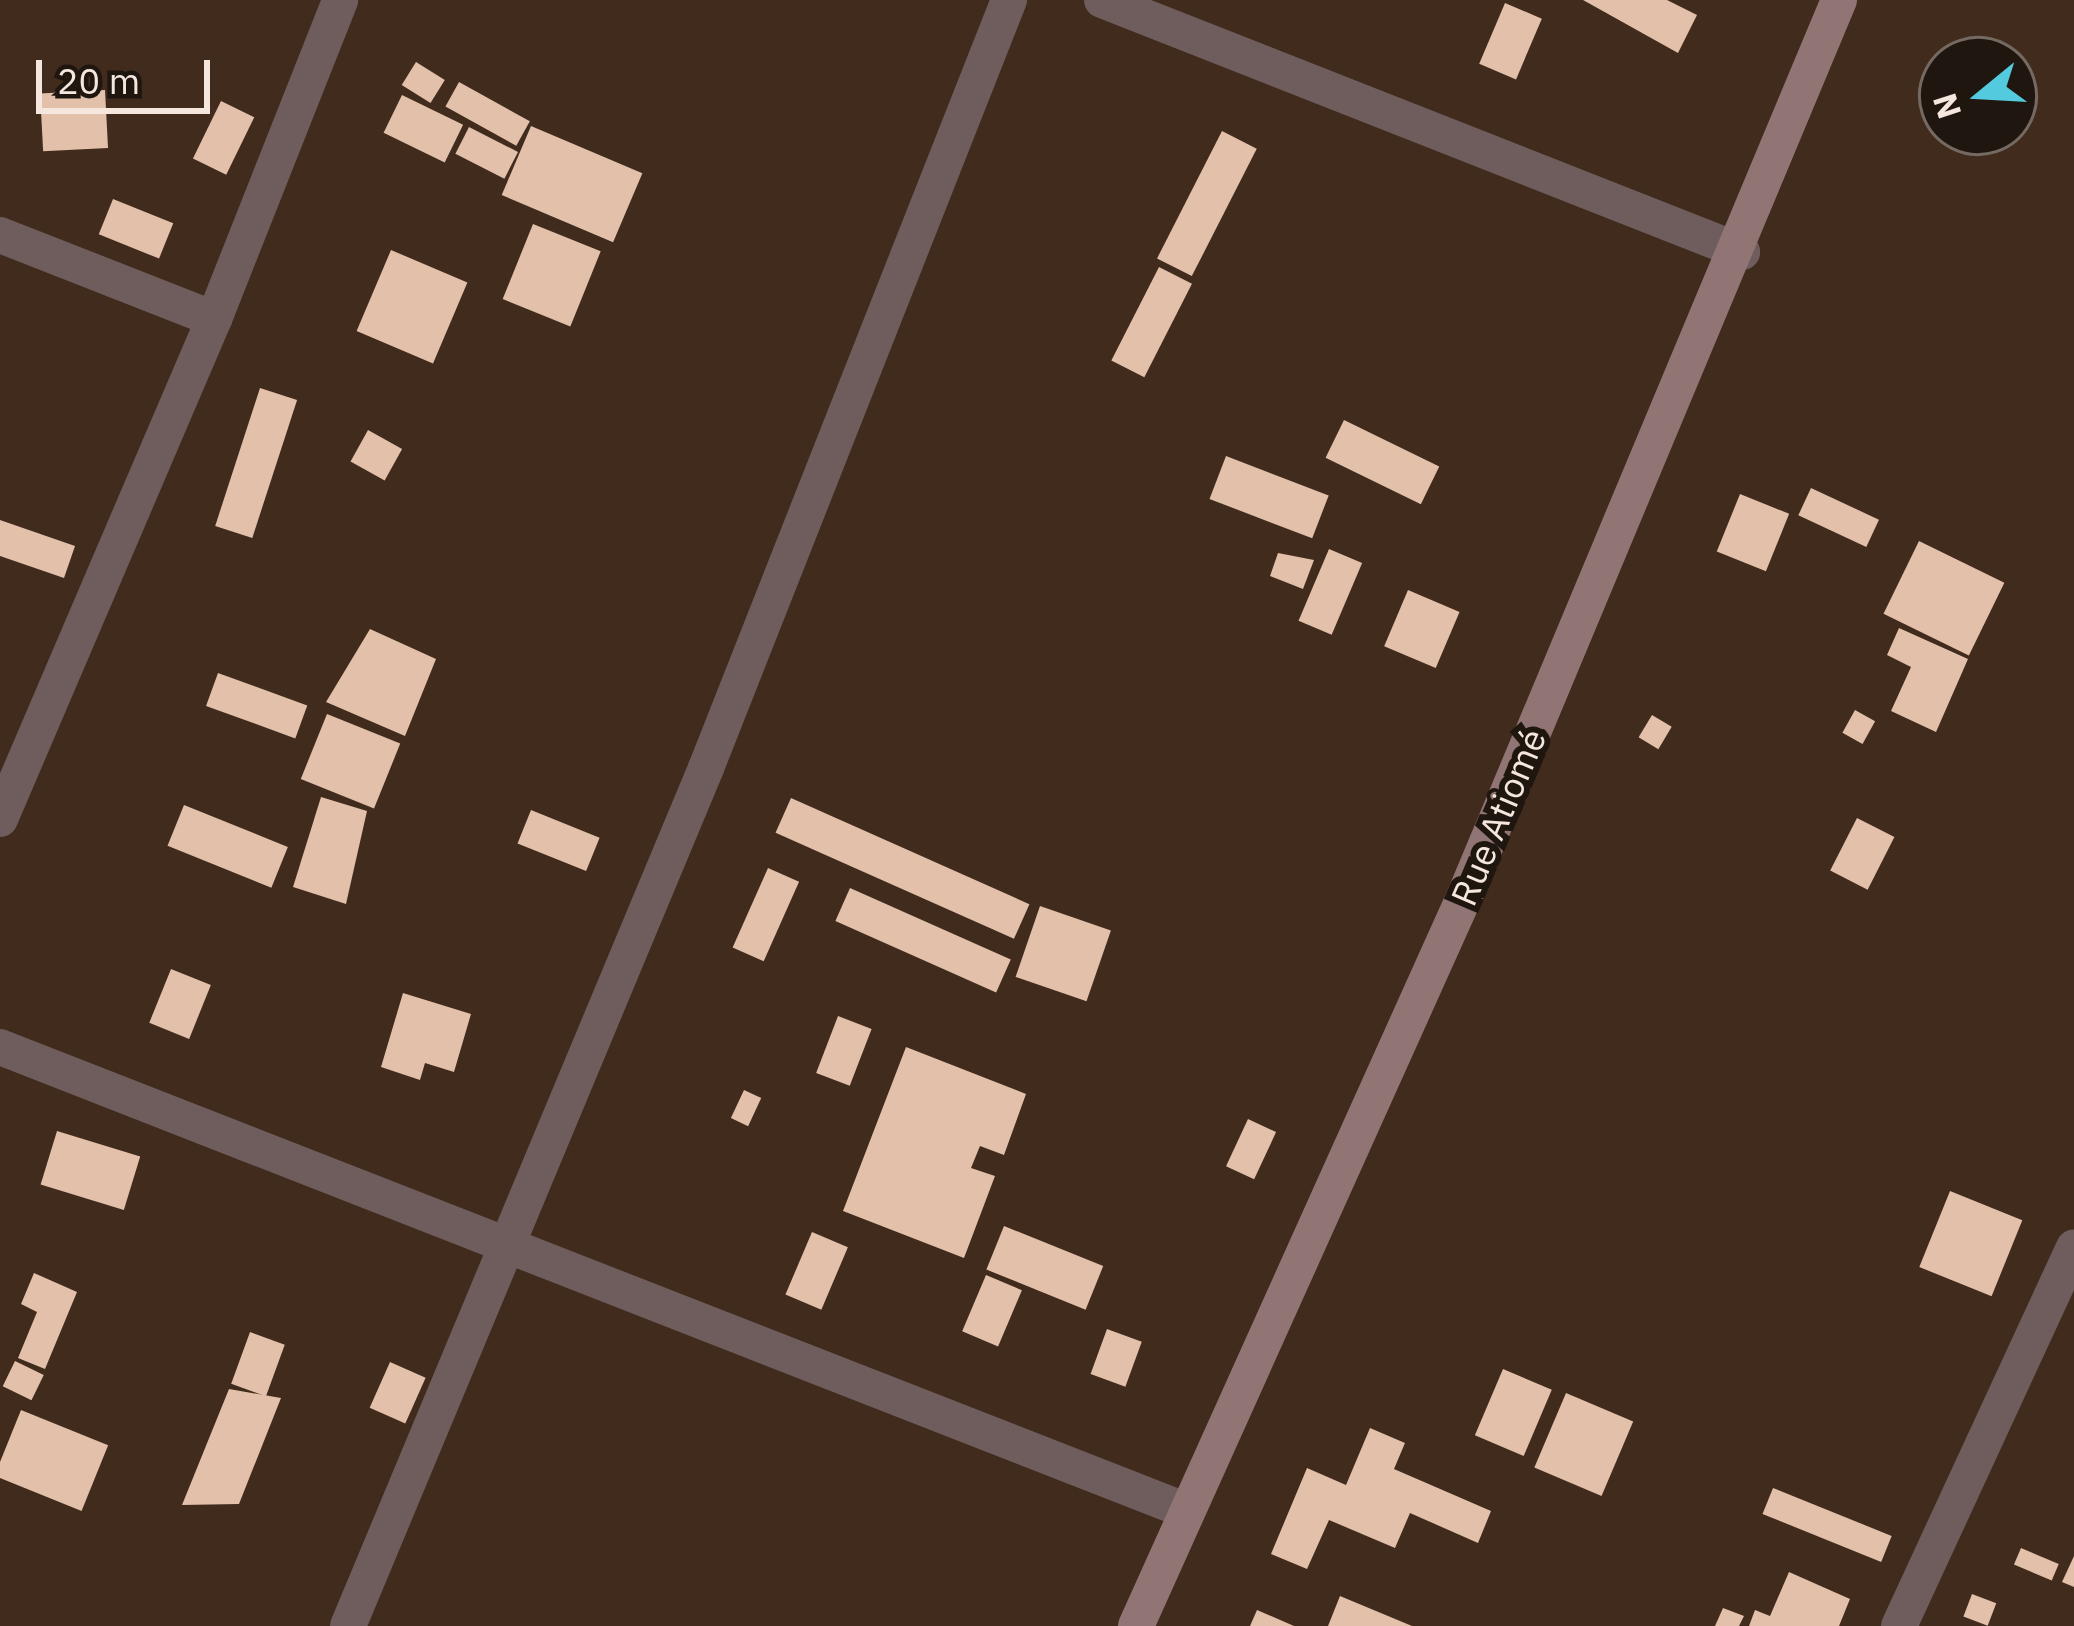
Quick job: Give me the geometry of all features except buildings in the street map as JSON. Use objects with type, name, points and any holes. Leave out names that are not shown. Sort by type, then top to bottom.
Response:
[{"type":"street","points":[[0,819],[214,319],[340,0]]},
{"type":"street","points":[[348,1626],[509,1243],[1009,0]]},
{"type":"street","points":[[1102,0],[1742,251]]},
{"type":"street","name":"Rue Atiomé","points":[[1136,1626],[1742,251],[1839,0]]},
{"type":"street","points":[[0,235],[214,319]]},
{"type":"street","points":[[0,1047],[1187,1511]]},
{"type":"street","points":[[1899,1626],[2074,1248]]}]
